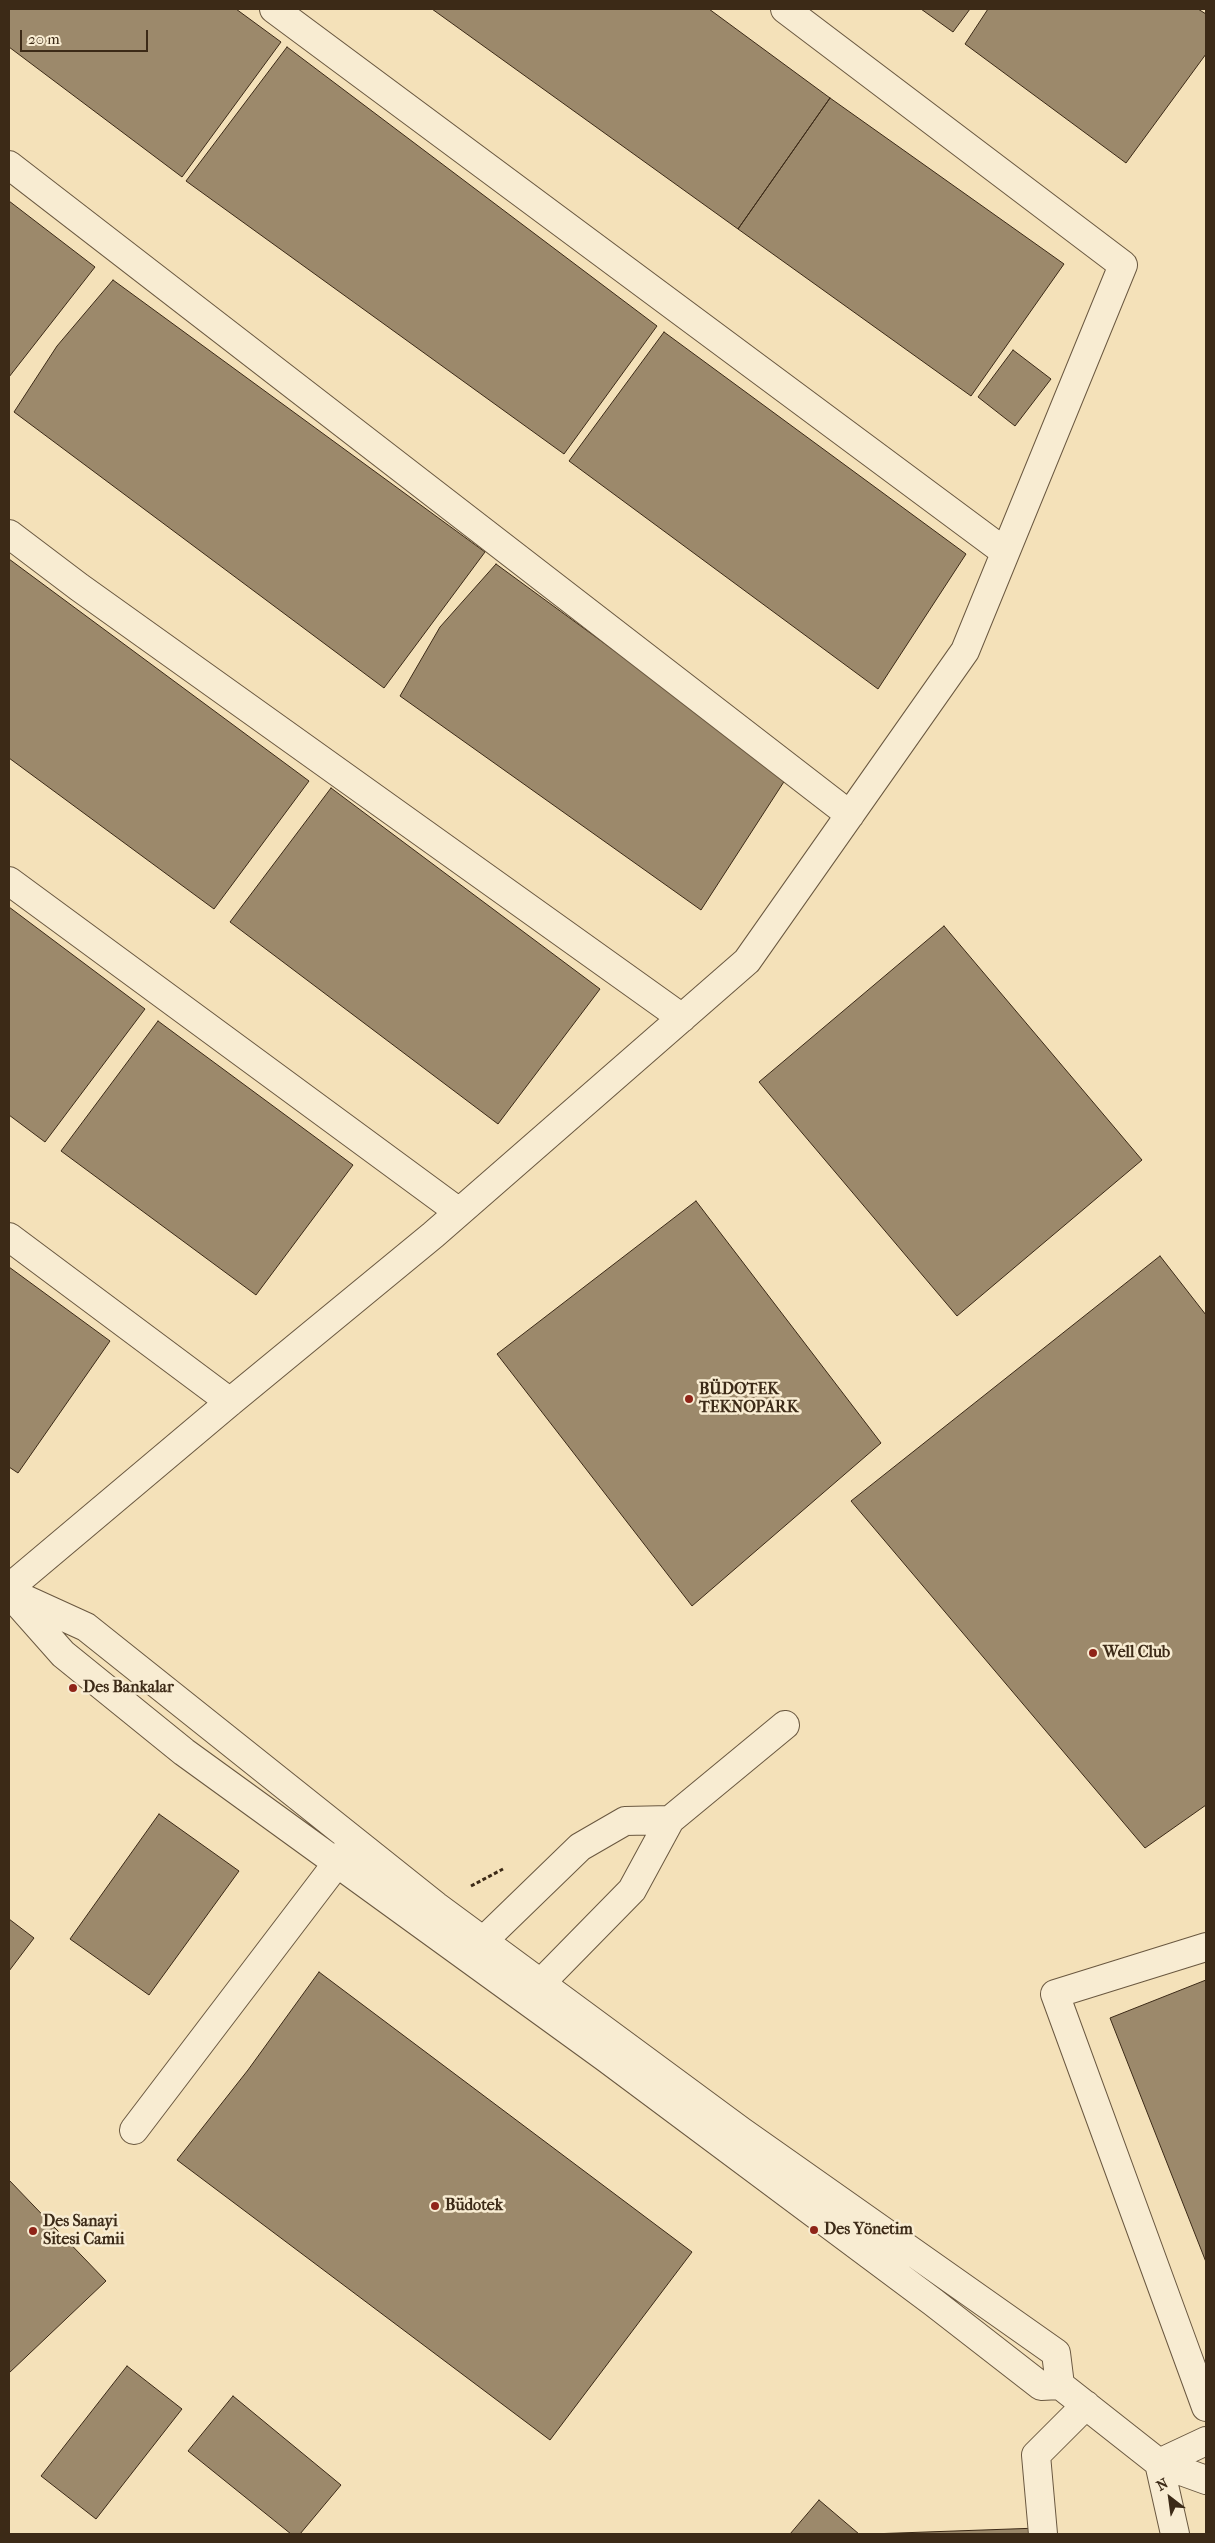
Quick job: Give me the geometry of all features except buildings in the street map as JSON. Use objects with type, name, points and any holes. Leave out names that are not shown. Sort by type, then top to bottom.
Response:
[{"type":"street","points":[[274,9],[1006,552]]},
{"type":"street","points":[[9,1591],[230,1402],[460,1212],[747,961],[965,651],[1123,265],[785,9]]},
{"type":"street","points":[[9,165],[850,815]]},
{"type":"street","points":[[9,534],[87,593],[682,1018]]},
{"type":"street","points":[[9,881],[460,1212]]},
{"type":"street","points":[[9,1237],[230,1402]]},
{"type":"street","points":[[9,1591],[86,1627],[354,1840],[476,1950]]},
{"type":"street","points":[[9,1591],[63,1654],[184,1752],[337,1863],[476,1950],[533,1991],[741,2130],[1056,2353],[1060,2385]]},
{"type":"street","points":[[533,1991],[632,1890],[670,1820],[785,1726]]},
{"type":"street","points":[[476,1950],[580,1847],[625,1821],[670,1820]]},
{"type":"street","points":[[134,2130],[354,1840]]},
{"type":"street","points":[[1206,1947],[1055,1994],[1206,2407]]},
{"type":"street","points":[[533,1991],[1041,2386],[1060,2385],[1159,2463],[1206,2480]]},
{"type":"street","points":[[900,2278],[917,2256]]},
{"type":"street","points":[[1043,2534],[1036,2455],[1086,2405]]},
{"type":"street","points":[[1159,2463],[1206,2442]]},
{"type":"street","points":[[1159,2463],[1175,2534]]},
{"type":"place","name":"BÜDOTEK TEKNOPARK","points":[[689,1399]]},
{"type":"place","name":"Well Club","points":[[1093,1653]]},
{"type":"place","name":"Des Bankalar","points":[[73,1688]]},
{"type":"place","name":"Büdotek","points":[[435,2206]]},
{"type":"place","name":"Des Yönetim","points":[[814,2230]]},
{"type":"place","name":"Des Sanayi Sitesi Camii","points":[[33,2231]]}]
